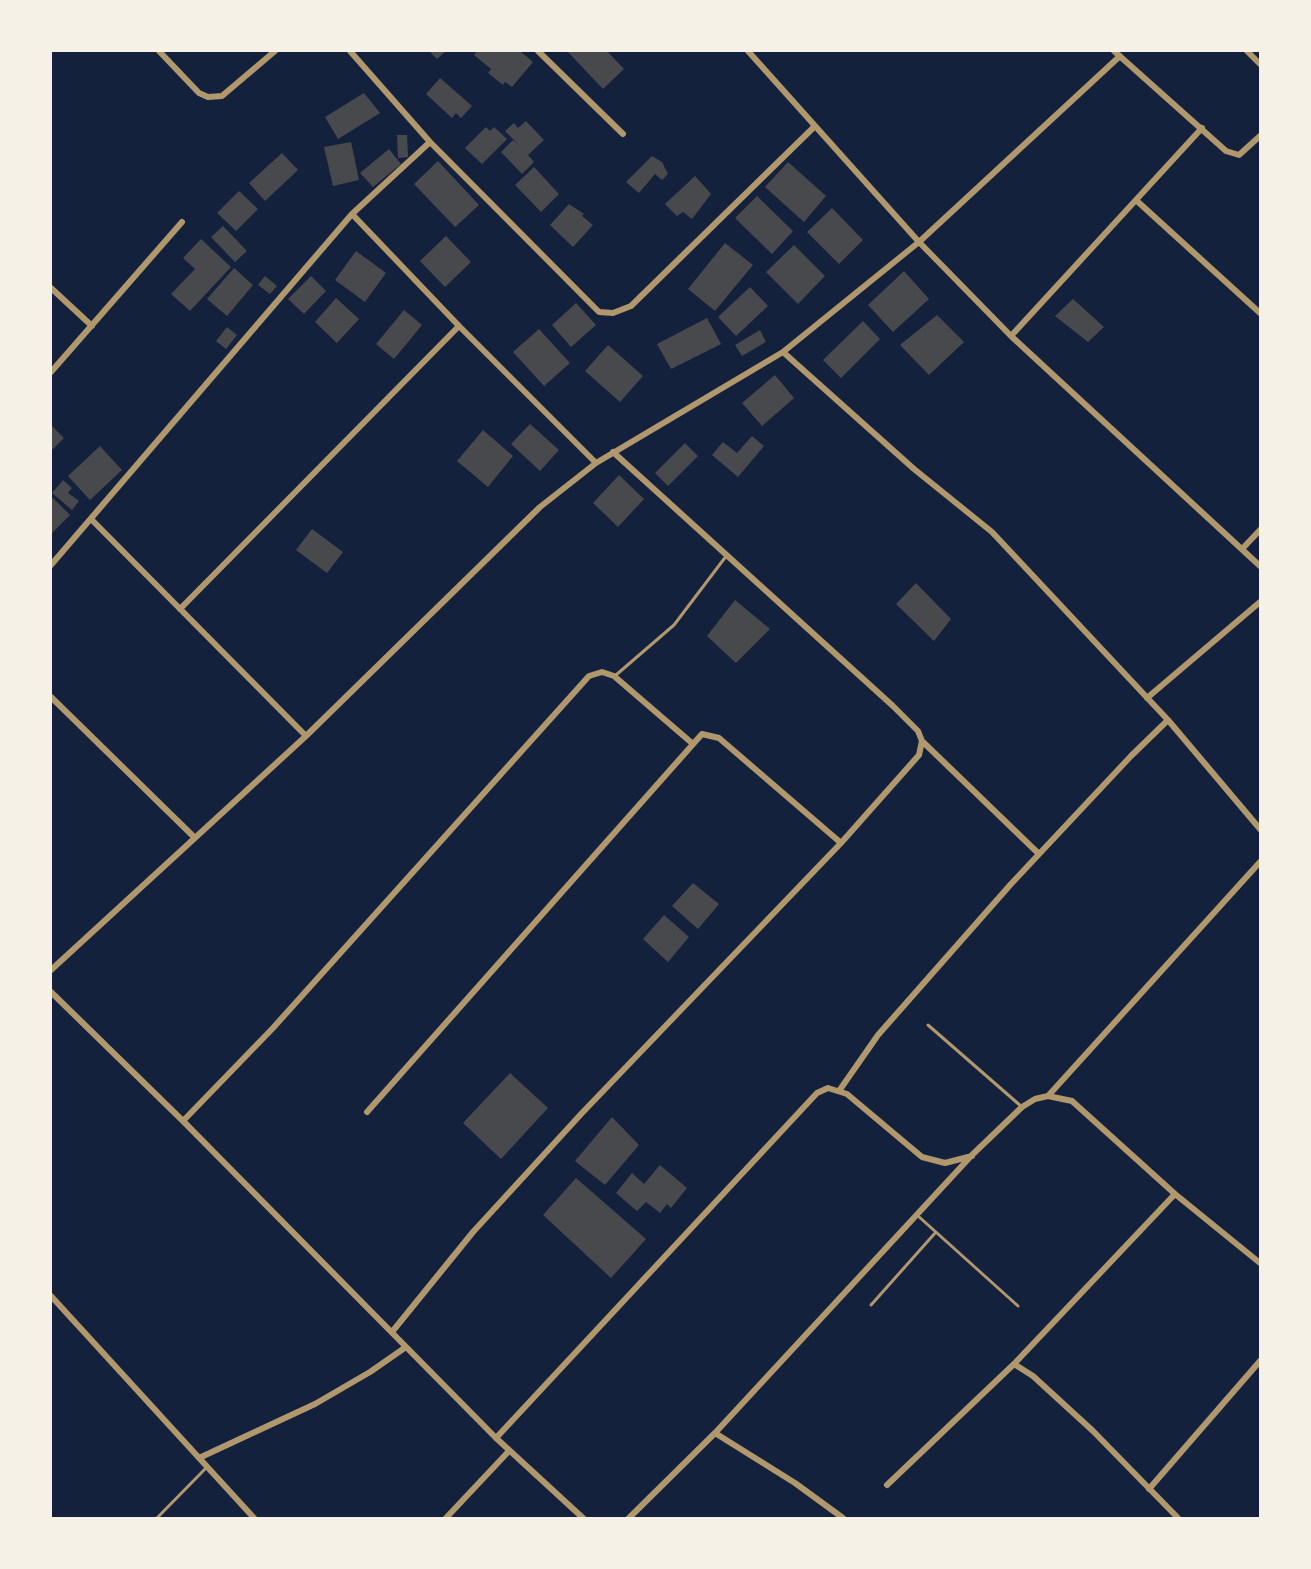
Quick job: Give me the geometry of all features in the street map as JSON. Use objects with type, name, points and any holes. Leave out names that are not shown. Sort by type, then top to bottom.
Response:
[{"type":"street","points":[[159,51],[199,93],[208,97],[222,96],[275,51]]},
{"type":"street","points":[[350,51],[430,142],[599,312],[613,314],[632,306],[814,127]]},
{"type":"street","points":[[538,51],[623,134]]},
{"type":"street","points":[[748,51],[919,242],[1011,336],[1260,566]]},
{"type":"street","points":[[1114,51],[1226,151],[1239,155],[1260,136]]},
{"type":"street","points":[[1247,51],[1260,64]]},
{"type":"street","points":[[51,970],[306,736],[540,507],[596,462],[783,352],[919,242],[1120,56]]},
{"type":"street","points":[[1011,336],[1202,128]]},
{"type":"street","points":[[51,565],[352,214],[430,142]]},
{"type":"street","points":[[1137,201],[1260,313]]},
{"type":"street","points":[[352,214],[459,326],[596,462]]},
{"type":"street","points":[[51,372],[182,222]]},
{"type":"street","points":[[51,288],[92,326]]},
{"type":"street","points":[[180,609],[459,326]]},
{"type":"street","points":[[783,352],[914,469],[992,532],[1168,720],[1260,830]]},
{"type":"street","points":[[613,452],[893,706],[918,731],[922,741],[1039,854]]},
{"type":"street","points":[[91,519],[306,736]]},
{"type":"street","points":[[1243,548],[1260,531]]},
{"type":"street","points":[[1148,698],[1260,602]]},
{"type":"street","points":[[183,1121],[297,1002],[589,676],[602,672],[614,676],[693,744]]},
{"type":"street","points":[[51,697],[194,837]]},
{"type":"street","points":[[839,1091],[878,1035],[1039,854],[1168,720]]},
{"type":"street","points":[[367,1112],[702,734],[719,738],[842,843]]},
{"type":"street","points":[[392,1332],[472,1232],[842,843],[912,765],[919,755],[922,741]]},
{"type":"street","points":[[1048,1096],[1260,862]]},
{"type":"street","points":[[51,992],[183,1121],[496,1438],[583,1518]]},
{"type":"street","points":[[496,1438],[817,1093],[828,1089],[847,1094],[922,1157],[945,1163],[972,1155]]},
{"type":"street","points":[[629,1518],[715,1433],[972,1155],[1022,1107],[1035,1099],[1048,1096],[1072,1101],[1175,1194],[1260,1263]]},
{"type":"street","points":[[887,1485],[1014,1364],[1175,1194]]},
{"type":"street","points":[[51,1296],[254,1518]]},
{"type":"street","points":[[199,1458],[315,1404],[370,1372],[406,1347]]},
{"type":"street","points":[[1149,1489],[1260,1361]]},
{"type":"street","points":[[1014,1364],[1034,1376],[1093,1431],[1178,1518]]},
{"type":"street","points":[[715,1433],[795,1483],[843,1518]]},
{"type":"street","points":[[446,1518],[509,1450]]},
{"type":"lane","points":[[614,676],[674,625],[727,555]]},
{"type":"lane","points":[[928,1025],[1022,1107]]},
{"type":"lane","points":[[917,1215],[1018,1306]]},
{"type":"lane","points":[[871,1305],[936,1232]]},
{"type":"lane","points":[[157,1518],[208,1467]]},
{"type":"building","points":[[429,51],[446,51],[437,59]]},
{"type":"building","points":[[477,51],[520,51],[533,62],[512,87],[505,82],[503,85],[488,73],[491,69],[474,55]]},
{"type":"building","points":[[567,51],[607,51],[624,69],[603,89]]},
{"type":"building","points":[[440,78],[472,106],[461,118],[456,113],[452,118],[426,94]]},
{"type":"building","points":[[364,93],[380,113],[338,139],[325,117]]},
{"type":"building","points":[[526,121],[544,140],[528,155],[534,162],[522,174],[501,152],[513,140],[520,146],[505,131],[514,123],[518,128]]},
{"type":"building","points":[[486,127],[490,131],[494,127],[507,139],[482,164],[465,148]]},
{"type":"building","points":[[397,135],[407,135],[408,157],[398,158]]},
{"type":"building","points":[[351,142],[359,180],[333,186],[324,147]]},
{"type":"building","points":[[389,149],[401,164],[373,187],[360,173]]},
{"type":"building","points":[[282,153],[298,170],[265,201],[249,183]]},
{"type":"building","points":[[652,156],[662,162],[668,174],[662,180],[655,174],[639,193],[626,182]]},
{"type":"building","points":[[438,161],[479,205],[455,227],[414,184]]},
{"type":"building","points":[[788,162],[826,196],[804,222],[765,187]]},
{"type":"building","points":[[534,167],[559,194],[541,212],[515,185]]},
{"type":"building","points":[[695,176],[711,194],[692,219],[683,212],[677,216],[665,204]]},
{"type":"building","points":[[239,191],[258,209],[236,231],[217,213]]},
{"type":"building","points":[[757,196],[793,231],[772,254],[735,218]]},
{"type":"building","points":[[569,204],[584,214],[582,216],[593,225],[573,247],[550,225]]},
{"type":"building","points":[[832,208],[863,240],[839,264],[807,232]]},
{"type":"building","points":[[223,226],[247,251],[235,262],[211,237]]},
{"type":"building","points":[[446,236],[471,262],[445,287],[420,261]]},
{"type":"building","points":[[201,239],[231,267],[190,311],[171,294],[195,269],[183,258]]},
{"type":"building","points":[[725,243],[753,265],[715,311],[688,289]]},
{"type":"building","points":[[794,245],[825,276],[798,304],[766,272]]},
{"type":"building","points":[[356,251],[386,273],[365,302],[335,280]]},
{"type":"building","points":[[234,268],[253,285],[227,316],[207,299]]},
{"type":"building","points":[[904,271],[929,299],[893,332],[868,305]]},
{"type":"building","points":[[265,276],[277,286],[270,294],[258,285]]},
{"type":"building","points":[[311,276],[326,291],[304,314],[288,299]]},
{"type":"building","points":[[750,287],[768,306],[736,336],[718,317]]},
{"type":"building","points":[[336,298],[359,319],[337,343],[315,322]]},
{"type":"building","points":[[1073,299],[1104,327],[1088,342],[1055,316]]},
{"type":"building","points":[[576,303],[596,325],[571,347],[552,325]]},
{"type":"building","points":[[404,310],[422,325],[394,359],[376,344]]},
{"type":"building","points":[[937,315],[964,342],[929,375],[900,345]]},
{"type":"building","points":[[707,318],[721,344],[671,369],[657,344]]},
{"type":"building","points":[[863,321],[880,339],[841,378],[823,360]]},
{"type":"building","points":[[227,327],[237,335],[226,349],[216,341]]},
{"type":"building","points":[[539,329],[570,363],[544,386],[513,352]]},
{"type":"building","points":[[760,330],[766,342],[742,356],[735,345]]},
{"type":"building","points":[[608,345],[643,376],[620,402],[585,371]]},
{"type":"building","points":[[775,375],[794,398],[762,426],[742,403]]},
{"type":"building","points":[[530,424],[559,450],[540,471],[511,444]]},
{"type":"building","points":[[51,425],[64,438],[51,451]]},
{"type":"building","points":[[483,430],[513,456],[488,487],[457,461]]},
{"type":"building","points":[[752,436],[764,446],[738,477],[712,455],[723,442],[737,453]]},
{"type":"building","points":[[685,443],[698,456],[668,486],[655,473]]},
{"type":"building","points":[[100,446],[122,470],[90,500],[68,476]]},
{"type":"building","points":[[619,475],[644,499],[618,527],[593,503]]},
{"type":"building","points":[[63,480],[72,488],[68,493],[79,501],[72,510],[52,493]]},
{"type":"building","points":[[53,498],[70,515],[51,534],[51,500]]},
{"type":"building","points":[[312,529],[343,552],[327,573],[296,550]]},
{"type":"building","points":[[916,583],[951,619],[934,641],[896,604]]},
{"type":"building","points":[[735,600],[770,629],[736,663],[707,636]]},
{"type":"building","points":[[693,883],[719,904],[698,929],[672,906]]},
{"type":"building","points":[[664,915],[689,937],[668,962],[643,939]]},
{"type":"building","points":[[510,1073],[548,1108],[501,1159],[463,1123]]},
{"type":"building","points":[[612,1117],[639,1145],[605,1185],[575,1161]]},
{"type":"building","points":[[660,1165],[687,1188],[671,1208],[667,1204],[660,1213],[646,1202],[637,1211],[616,1193],[632,1173],[644,1184]]},
{"type":"building","points":[[576,1178],[646,1239],[611,1278],[543,1215]]}]
